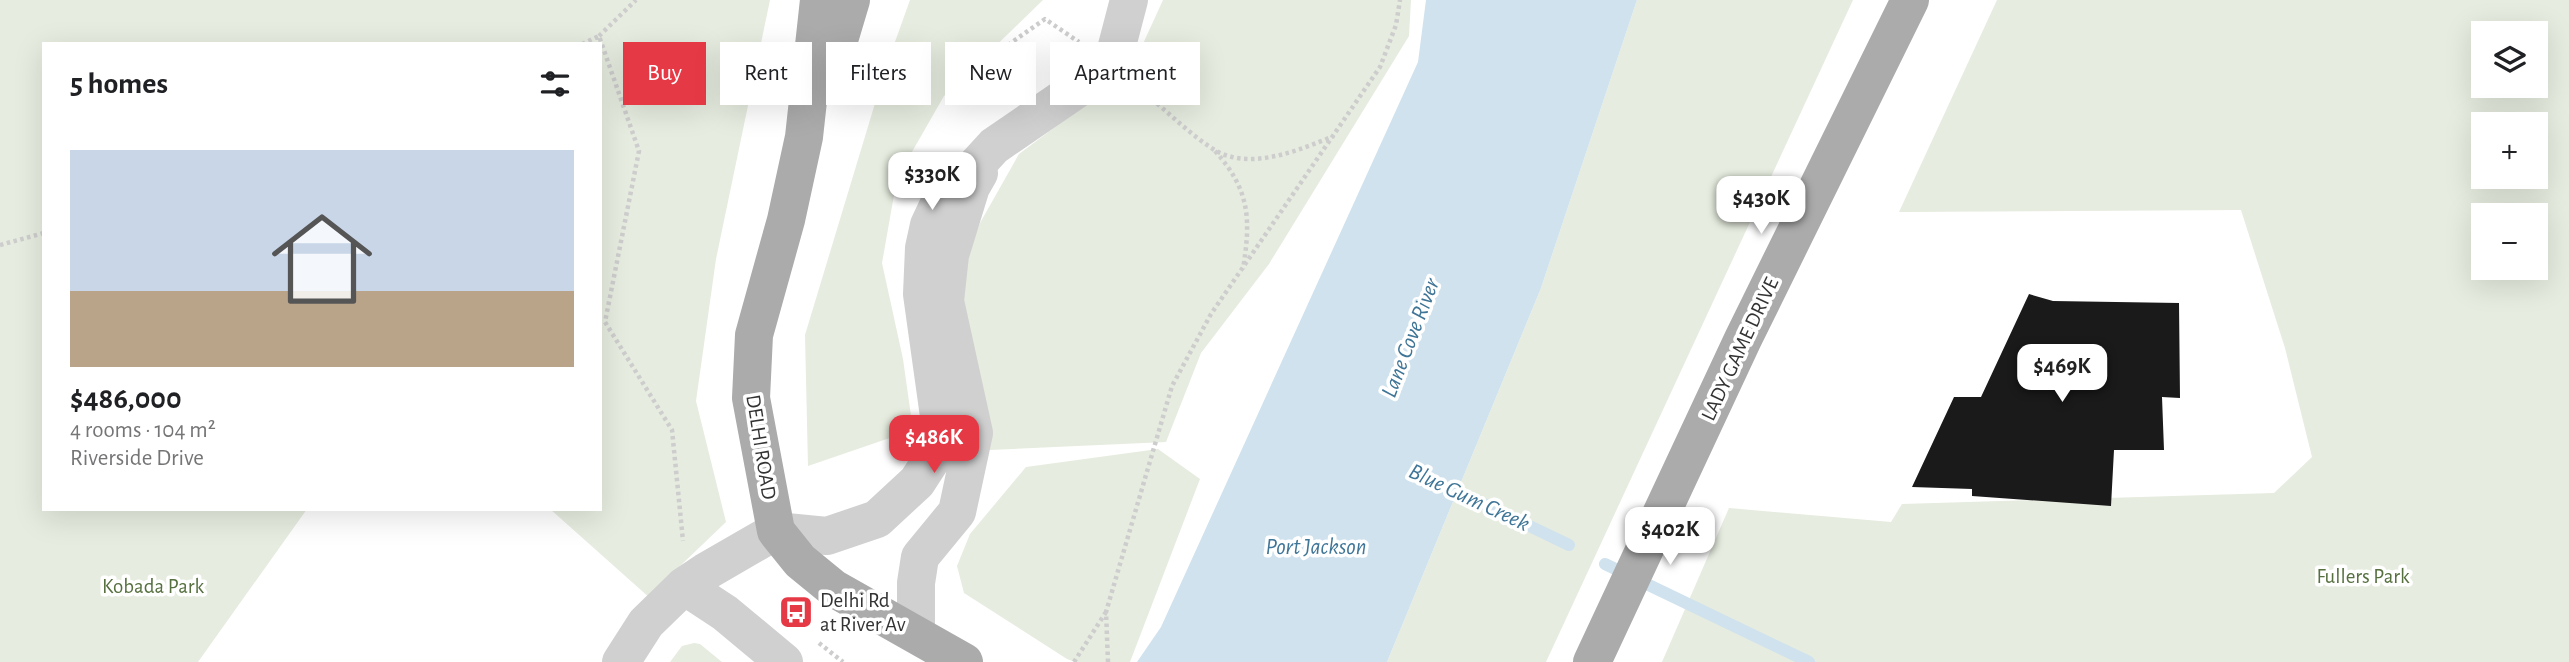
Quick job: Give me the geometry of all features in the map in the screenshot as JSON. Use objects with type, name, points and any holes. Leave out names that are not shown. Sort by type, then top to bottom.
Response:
[{"type":"main road","name":"DELHI ROAD","points":[[820,0],[804,137],[786,220],[754,335],[751,398],[776,531],[786,546],[824,582],[964,662]]},
{"type":"main road","name":"DELHI ROAD","points":[[804,137],[833,65],[851,0]]},
{"type":"main road","name":"LADY GAME DRIVE","points":[[1592,662],[1743,339],[1909,0]]},
{"type":"street","points":[[1118,42],[1129,0]]},
{"type":"street","points":[[621,662],[646,623],[694,579],[776,531],[827,536],[877,519],[917,482],[937,451],[940,423],[922,294],[924,248],[929,225],[937,208],[994,146],[1054,105]]},
{"type":"street","points":[[916,633],[916,583],[920,557],[957,512],[974,433],[945,301],[950,255],[971,187],[994,146]]},
{"type":"street","points":[[694,579],[724,613],[784,662]]},
{"type":"path","points":[[586,42],[599,36],[636,0]]},
{"type":"path","points":[[1074,662],[1106,612],[1171,386],[1211,314],[1380,67],[1396,25],[1400,0]]},
{"type":"path","points":[[1012,42],[1045,19],[1078,42]]},
{"type":"path","points":[[599,36],[601,42]]},
{"type":"path","points":[[602,45],[639,150],[605,322],[672,430],[683,541],[694,579]]},
{"type":"path","points":[[1160,105],[1214,150],[1233,171],[1246,202],[1248,235],[1242,271]]},
{"type":"path","points":[[1214,150],[1234,157],[1264,158],[1300,150],[1335,136]]},
{"type":"path","points":[[0,245],[42,234]]},
{"type":"path","points":[[1106,612],[1108,662]]},
{"type":"green space","name":"Kobada Park","points":[[0,0],[770,0],[761,42],[720,42],[720,105],[748,105],[716,259],[696,401],[726,522],[679,567],[651,599],[552,511],[602,511],[602,42],[42,42],[42,511],[306,511],[198,662],[0,662]]},
{"type":"green space","points":[[910,0],[1043,0],[1000,42],[945,42],[945,95],[897,178],[882,263],[903,359],[913,430],[808,466],[805,335],[875,105],[931,105],[931,42],[895,42]]},
{"type":"green space","points":[[1163,0],[1411,0],[1409,36],[1269,264],[1201,353],[1166,442],[990,450],[961,292],[966,259],[980,223],[1019,154],[1084,105],[1200,105],[1200,42],[1144,42]]},
{"type":"green space","points":[[1637,0],[1853,0],[1546,662],[1387,662],[1541,288]]},
{"type":"green space","name":"Fullers Park","points":[[1997,0],[2569,0],[2569,662],[1662,662],[1729,508],[1891,522],[1902,504],[2274,493],[2312,457],[2285,348],[2241,210],[1899,212]]},
{"type":"green space","points":[[1158,449],[1200,479],[1130,662],[1075,662],[1067,659],[964,593],[957,566],[970,534],[1026,467]]},
{"type":"green space","points":[[700,644],[722,662],[670,662],[682,646]]},
{"type":"water","name":"Port Jackson","points":[[1426,0],[1637,0],[1541,288],[1387,662],[1137,662],[1161,627],[1418,62]]},
{"type":"building","points":[[2029,294],[2053,301],[2179,303],[2180,398],[2162,397],[2164,450],[2114,450],[2111,506],[1972,496],[1972,489],[1912,487],[1954,397],[1981,397]]},
{"type":"waterway","name":"Blue Gum Creek","points":[[1442,484],[1569,545]]},
{"type":"waterway","name":"Blue Gum Creek","points":[[1605,564],[1809,662]]},
{"type":"place","name":"Delhi Rd at River Av","points":[[796,612]]},
{"type":"water label","name":"Lane Cove River","points":[[1411,338]]}]
